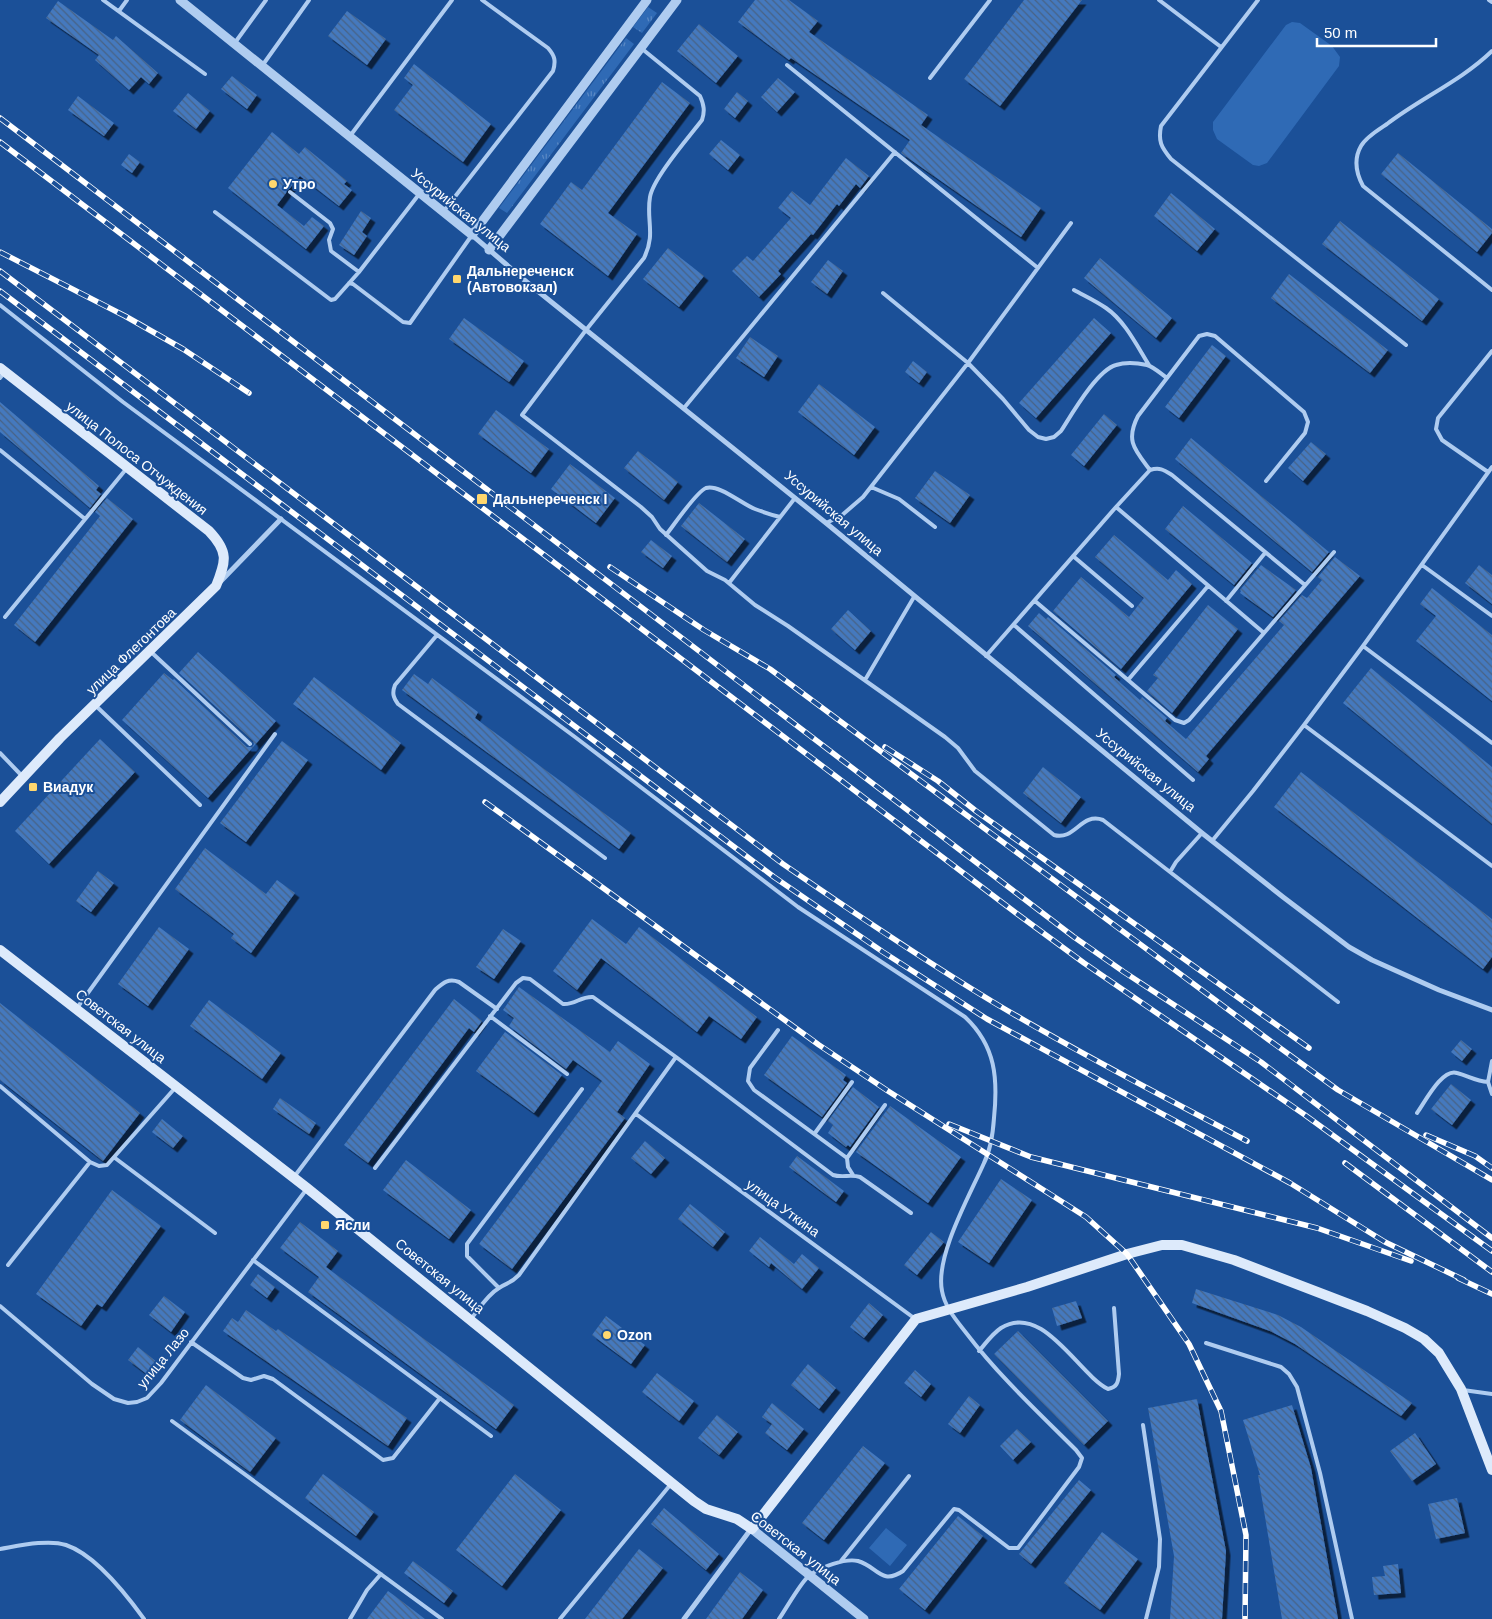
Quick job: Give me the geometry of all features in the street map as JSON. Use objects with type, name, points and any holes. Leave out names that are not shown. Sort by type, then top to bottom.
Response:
[{"type":"main road","name":"улица Полоса Отчуждения","points":[[2,373],[209,531],[217,539],[223,550],[224,567],[216,586]]},
{"type":"main road","name":"улица Флегонтова","points":[[0,802],[60,738],[216,586]]},
{"type":"main road","name":"Советская улица","points":[[0,950],[294,1177],[672,1483],[706,1508],[737,1519],[752,1528]]},
{"type":"main road","points":[[752,1528],[916,1319],[1162,1245],[1182,1245],[1234,1260],[1344,1302],[1406,1328],[1424,1339],[1439,1353],[1461,1390],[1492,1470]]},
{"type":"street","name":"Уссурийская улица","points":[[180,0],[472,235],[586,330],[826,523],[1202,833],[1283,897],[1349,947],[1372,960],[1439,990],[1492,1010]]},
{"type":"street","points":[[472,235],[648,0]]},
{"type":"street","points":[[489,250],[677,0]]},
{"type":"street","name":"улица Флегонтова","points":[[216,586],[281,519]]},
{"type":"street","points":[[684,1619],[752,1528]]},
{"type":"street","name":"Советская улица","points":[[752,1528],[864,1619]]},
{"type":"lane","points":[[103,0],[205,74]]},
{"type":"lane","points":[[119,12],[127,0]]},
{"type":"lane","points":[[234,44],[266,0]]},
{"type":"lane","points":[[262,66],[309,0]]},
{"type":"lane","points":[[350,137],[452,0]]},
{"type":"lane","points":[[443,212],[553,71],[555,65],[553,54],[548,48],[482,0]]},
{"type":"lane","points":[[930,78],[990,0]]},
{"type":"lane","points":[[1159,0],[1221,47]]},
{"type":"lane","points":[[1258,0],[1161,126],[1159,138],[1162,148],[1171,159],[1406,345]]},
{"type":"lane","points":[[640,47],[700,96],[704,114],[702,120],[654,185],[650,198],[650,247],[644,258],[586,330],[522,415],[641,507],[652,517],[666,535],[708,572],[729,583],[759,608],[788,626],[951,742],[966,756],[974,771],[1054,835],[1059,837],[1065,836],[1086,821],[1097,817],[1103,820],[1338,1002]]},
{"type":"lane","points":[[1492,51],[1467,73],[1419,102],[1372,134],[1362,144],[1355,163],[1358,178],[1363,186],[1492,290]]},
{"type":"lane","points":[[787,65],[1038,268]]},
{"type":"lane","points":[[684,408],[895,152]]},
{"type":"lane","points":[[290,192],[330,223],[333,229],[329,240],[331,251],[359,272]]},
{"type":"lane","points":[[215,212],[330,300],[335,299],[359,272],[420,193]]},
{"type":"lane","points":[[826,523],[841,516],[870,487],[968,363],[1071,223]]},
{"type":"lane","points":[[349,283],[353,284],[403,322],[410,323],[472,235]]},
{"type":"lane","points":[[1074,290],[1105,307],[1113,314],[1122,323],[1149,366],[1167,378]]},
{"type":"lane","points":[[883,294],[968,363],[1003,399],[1029,430],[1038,437],[1046,439],[1054,437],[1061,431],[1091,386],[1109,368],[1131,363],[1149,366]]},
{"type":"lane","points":[[0,305],[124,402],[575,738],[798,907],[965,1017],[977,1030],[992,1058],[994,1068],[997,1091],[994,1118],[991,1141],[985,1161],[955,1228],[947,1251],[941,1284],[944,1298],[948,1310],[979,1350],[1006,1380],[1076,1450],[1082,1458],[1079,1467],[1018,1548],[1008,1548],[959,1510],[954,1509],[903,1571],[894,1577],[886,1577],[860,1562],[841,1561],[809,1575],[779,1619]]},
{"type":"lane","points":[[1150,470],[1136,451],[1131,439],[1132,428],[1138,416],[1199,336],[1207,334],[1215,336],[1304,412],[1308,422],[1306,433],[1266,482]]},
{"type":"lane","points":[[1488,472],[1442,440],[1436,429],[1438,418],[1492,350]]},
{"type":"lane","points":[[0,450],[85,519]]},
{"type":"lane","points":[[1212,841],[1304,725],[1492,467]]},
{"type":"lane","points":[[5,617],[127,468]]},
{"type":"lane","points":[[986,656],[1116,507],[1150,470],[1156,468],[1172,475],[1304,585]]},
{"type":"lane","points":[[870,487],[899,499],[935,527]]},
{"type":"lane","points":[[666,535],[698,494],[705,488],[720,490],[754,509],[780,517]]},
{"type":"lane","points":[[729,583],[795,498]]},
{"type":"lane","points":[[1116,507],[1264,633]]},
{"type":"lane","points":[[1035,601],[1175,720],[1184,723],[1190,720],[1334,552]]},
{"type":"lane","points":[[1226,601],[1265,553]]},
{"type":"lane","points":[[1074,556],[1132,606]]},
{"type":"lane","points":[[1422,565],[1492,616]]},
{"type":"lane","points":[[1128,680],[1208,586]]},
{"type":"lane","points":[[865,680],[914,597]]},
{"type":"lane","points":[[1014,625],[1192,780]]},
{"type":"lane","points":[[436,635],[395,685],[392,692],[394,698],[406,710],[605,858]]},
{"type":"lane","points":[[1363,646],[1492,743]]},
{"type":"lane","points":[[150,651],[250,744]]},
{"type":"lane","points":[[95,705],[200,804]]},
{"type":"lane","points":[[1304,725],[1492,866]]},
{"type":"lane","points":[[77,1008],[275,734]]},
{"type":"lane","points":[[0,753],[23,777]]},
{"type":"lane","points":[[1170,872],[1176,862],[1202,833]]},
{"type":"lane","points":[[375,1168],[516,982],[523,978],[530,979],[563,1004],[569,1005],[584,998],[593,997],[833,1175],[860,1177],[911,1213]]},
{"type":"lane","points":[[294,1177],[436,990],[446,981],[459,982],[496,1009]]},
{"type":"lane","points":[[490,1016],[567,1074]]},
{"type":"lane","points":[[778,1030],[750,1068],[748,1080],[754,1090],[847,1158]]},
{"type":"lane","points":[[471,1319],[490,1296],[499,1288],[511,1283],[519,1275],[676,1057]]},
{"type":"lane","points":[[1492,1061],[1488,1082],[1492,1094]]},
{"type":"lane","points":[[1417,1113],[1442,1077],[1450,1072],[1455,1072],[1477,1081],[1488,1082]]},
{"type":"lane","points":[[815,1133],[852,1082]]},
{"type":"lane","points":[[0,1086],[90,1162],[99,1166],[107,1165],[114,1158],[176,1086]]},
{"type":"lane","points":[[499,1288],[467,1256],[466,1244],[582,1089]]},
{"type":"lane","points":[[853,1175],[848,1166],[847,1158],[885,1105]]},
{"type":"lane","name":"улица Уткина","points":[[636,1114],[916,1319]]},
{"type":"lane","points":[[114,1158],[215,1233]]},
{"type":"lane","points":[[8,1265],[90,1162]]},
{"type":"lane","name":"улица Лазо","points":[[0,1306],[92,1384],[114,1399],[128,1403],[137,1402],[147,1398],[161,1382],[307,1188]]},
{"type":"lane","points":[[253,1260],[491,1436]]},
{"type":"lane","points":[[979,1350],[1002,1328],[1025,1323],[1036,1326],[1068,1351],[1100,1385],[1108,1389],[1114,1388],[1118,1383],[1119,1374],[1114,1308]]},
{"type":"lane","points":[[191,1342],[243,1378],[251,1380],[264,1376],[273,1379],[383,1460],[393,1458],[440,1398]]},
{"type":"lane","points":[[1206,1343],[1281,1367],[1289,1374],[1297,1386],[1324,1492],[1352,1619]]},
{"type":"lane","points":[[1461,1390],[1492,1394]]},
{"type":"lane","points":[[172,1421],[442,1619]]},
{"type":"lane","points":[[1143,1425],[1160,1539],[1159,1567],[1146,1619]]},
{"type":"lane","points":[[841,1561],[909,1476]]},
{"type":"lane","points":[[560,1619],[672,1483]]},
{"type":"lane","points":[[0,1549],[46,1543],[65,1544],[94,1562],[125,1592],[144,1619]]},
{"type":"lane","points":[[350,1619],[367,1590],[380,1574]]},
{"type":"green space","points":[[648,7],[657,13],[642,33],[633,27]]},
{"type":"green space","points":[[1292,22],[1300,23],[1332,46],[1340,57],[1339,66],[1267,163],[1259,166],[1253,165],[1217,139],[1213,130],[1213,122],[1286,25]]},
{"type":"green space","points":[[626,38],[634,44],[507,213],[499,208]]},
{"type":"green space","points":[[886,1528],[907,1545],[890,1566],[869,1548]]},
{"type":"building","points":[[755,0],[789,0],[818,21],[809,32],[928,115],[921,125],[1041,208],[1021,237],[901,153],[910,140],[791,58],[789,60],[738,22]]},
{"type":"building","points":[[1024,0],[1082,0],[1000,106],[964,79]]},
{"type":"building","points":[[58,1],[113,40],[116,36],[158,73],[149,84],[141,77],[129,90],[95,60],[99,55],[46,18]]},
{"type":"building","points":[[347,11],[386,39],[367,65],[328,36]]},
{"type":"building","points":[[699,24],[738,56],[716,83],[677,51]]},
{"type":"building","points":[[414,64],[491,124],[463,162],[394,110],[413,85],[404,78]]},
{"type":"building","points":[[232,76],[257,95],[247,109],[221,89]]},
{"type":"building","points":[[778,78],[795,92],[777,112],[761,97]]},
{"type":"building","points":[[662,82],[690,103],[608,213],[637,234],[608,276],[540,224],[571,182],[582,190]]},
{"type":"building","points":[[737,92],[748,101],[735,118],[724,109]]},
{"type":"building","points":[[188,93],[210,111],[196,129],[173,111]]},
{"type":"building","points":[[78,96],[114,123],[104,136],[68,110]]},
{"type":"building","points":[[272,132],[299,154],[305,147],[347,181],[344,184],[352,190],[339,206],[300,176],[287,190],[277,205],[304,226],[312,217],[324,226],[306,249],[228,188]]},
{"type":"building","points":[[721,140],[740,155],[728,170],[709,154]]},
{"type":"building","points":[[1398,153],[1492,229],[1492,233],[1477,252],[1381,174]]},
{"type":"building","points":[[129,154],[140,162],[132,173],[121,165]]},
{"type":"building","points":[[846,158],[869,176],[860,188],[856,184],[839,206],[837,204],[813,235],[811,234],[778,271],[781,274],[759,297],[732,271],[747,256],[753,261],[791,218],[778,208],[792,191],[810,205]]},
{"type":"building","points":[[1171,193],[1215,229],[1197,251],[1154,216]]},
{"type":"building","points":[[361,211],[371,218],[362,232],[367,236],[354,255],[339,245]]},
{"type":"building","points":[[1340,221],[1439,299],[1422,321],[1322,244]]},
{"type":"building","points":[[668,248],[704,276],[679,307],[643,279]]},
{"type":"building","points":[[1100,258],[1172,318],[1156,338],[1084,278]]},
{"type":"building","points":[[828,260],[843,271],[827,294],[811,282]]},
{"type":"building","points":[[1289,274],[1388,350],[1370,373],[1271,298]]},
{"type":"building","points":[[464,318],[524,361],[509,382],[449,339]]},
{"type":"building","points":[[1094,318],[1111,333],[1036,418],[1019,403]]},
{"type":"building","points":[[750,337],[778,356],[764,377],[736,358]]},
{"type":"building","points":[[1212,345],[1226,356],[1179,418],[1165,407]]},
{"type":"building","points":[[913,361],[927,372],[919,383],[905,372]]},
{"type":"building","points":[[819,384],[875,427],[854,455],[798,412]]},
{"type":"building","points":[[0,402],[99,486],[96,490],[101,494],[90,508],[0,432]]},
{"type":"building","points":[[496,410],[549,449],[531,473],[478,434]]},
{"type":"building","points":[[1104,414],[1117,425],[1084,466],[1071,455]]},
{"type":"building","points":[[1191,438],[1329,552],[1312,572],[1175,459]]},
{"type":"building","points":[[1311,442],[1326,454],[1303,481],[1288,468]]},
{"type":"building","points":[[638,451],[678,482],[664,500],[624,468]]},
{"type":"building","points":[[570,464],[615,498],[596,523],[551,489]]},
{"type":"building","points":[[935,471],[970,495],[950,523],[915,498]]},
{"type":"building","points":[[107,498],[133,519],[35,642],[14,625],[100,516],[95,512]]},
{"type":"building","points":[[699,503],[745,539],[727,562],[681,526]]},
{"type":"building","points":[[1183,506],[1252,563],[1234,585],[1165,529]]},
{"type":"building","points":[[1114,535],[1168,580],[1176,570],[1192,584],[1121,669],[1053,611],[1081,577],[1129,617],[1144,598],[1095,557]]},
{"type":"building","points":[[651,540],[672,556],[663,568],[641,552]]},
{"type":"building","points":[[1335,557],[1360,576],[1206,756],[1209,759],[1198,772],[1028,626],[1039,613],[1046,619],[1048,617],[1116,675],[1114,677],[1140,700],[1142,697],[1167,718],[1165,721],[1186,739],[1284,625],[1279,621],[1302,595],[1307,598],[1322,580],[1318,577]]},
{"type":"building","points":[[1261,565],[1296,590],[1273,617],[1240,593],[1240,590]]},
{"type":"building","points":[[1479,565],[1492,575],[1492,604],[1465,583]]},
{"type":"building","points":[[1432,588],[1492,635],[1492,701],[1416,641],[1436,616],[1420,604]]},
{"type":"building","points":[[1208,605],[1238,629],[1172,713],[1147,691],[1158,678],[1153,675]]},
{"type":"building","points":[[848,610],[871,631],[855,650],[831,629]]},
{"type":"building","points":[[198,652],[276,721],[208,798],[122,720],[164,673],[174,679],[247,747],[252,747],[253,741],[179,673]]},
{"type":"building","points":[[1371,668],[1492,767],[1492,824],[1343,703]]},
{"type":"building","points":[[414,674],[428,684],[432,678],[478,712],[475,718],[631,833],[619,849],[402,690]]},
{"type":"building","points":[[314,677],[401,743],[381,770],[293,704]]},
{"type":"building","points":[[100,739],[135,772],[49,864],[15,831]]},
{"type":"building","points":[[282,741],[308,760],[246,842],[220,823]]},
{"type":"building","points":[[1043,767],[1081,797],[1061,823],[1023,793]]},
{"type":"building","points":[[1301,772],[1492,919],[1492,957],[1483,969],[1274,807]]},
{"type":"building","points":[[205,848],[266,894],[277,880],[295,893],[251,953],[231,938],[234,934],[175,889]]},
{"type":"building","points":[[98,871],[114,883],[91,912],[76,901]]},
{"type":"building","points":[[592,919],[626,944],[639,927],[757,1017],[741,1039],[709,1016],[697,1032],[601,958],[577,990],[553,971]]},
{"type":"building","points":[[159,927],[189,949],[148,1006],[118,984]]},
{"type":"building","points":[[503,929],[521,941],[494,979],[476,967]]},
{"type":"building","points":[[519,987],[610,1052],[618,1041],[650,1064],[617,1112],[625,1118],[512,1269],[479,1244],[602,1081],[573,1060],[566,1069],[509,1026],[514,1018],[503,1010]]},
{"type":"building","points":[[454,999],[482,1021],[474,1032],[469,1028],[368,1163],[344,1145]]},
{"type":"building","points":[[209,1000],[281,1053],[262,1079],[190,1026]]},
{"type":"building","points":[[0,1003],[140,1113],[103,1161],[0,1080]]},
{"type":"building","points":[[505,1032],[562,1075],[534,1113],[476,1071]]},
{"type":"building","points":[[792,1036],[846,1075],[843,1080],[847,1083],[822,1117],[764,1075]]},
{"type":"building","points":[[1461,1040],[1472,1049],[1462,1061],[1451,1052]]},
{"type":"building","points":[[1451,1084],[1471,1100],[1452,1125],[1431,1109]]},
{"type":"building","points":[[853,1087],[879,1107],[850,1147],[848,1145],[846,1147],[828,1133],[833,1125],[828,1121]]},
{"type":"building","points":[[280,1098],[316,1123],[309,1134],[273,1109]]},
{"type":"building","points":[[890,1106],[961,1157],[928,1203],[856,1152]]},
{"type":"building","points":[[162,1119],[183,1136],[173,1148],[152,1132]]},
{"type":"building","points":[[645,1141],[665,1158],[651,1174],[631,1158]]},
{"type":"building","points":[[797,1156],[844,1191],[836,1202],[789,1167]]},
{"type":"building","points":[[406,1160],[471,1210],[449,1239],[383,1190]]},
{"type":"building","points":[[1001,1179],[1032,1200],[989,1263],[958,1242]]},
{"type":"building","points":[[112,1190],[161,1226],[102,1307],[97,1304],[81,1326],[36,1294]]},
{"type":"building","points":[[690,1204],[725,1232],[713,1247],[678,1219]]},
{"type":"building","points":[[300,1222],[338,1251],[326,1267],[514,1405],[496,1429],[308,1292],[319,1277],[280,1248]]},
{"type":"building","points":[[931,1232],[944,1242],[917,1275],[904,1265]]},
{"type":"building","points":[[760,1237],[794,1264],[802,1254],[819,1268],[802,1289],[771,1263],[769,1267],[749,1251]]},
{"type":"building","points":[[258,1274],[275,1287],[267,1298],[250,1285]]},
{"type":"building","points":[[1196,1289],[1278,1315],[1301,1327],[1412,1403],[1401,1416],[1295,1344],[1270,1331],[1192,1303]]},
{"type":"building","points":[[164,1296],[185,1312],[171,1332],[149,1315]]},
{"type":"building","points":[[1076,1301],[1082,1318],[1057,1326],[1052,1308]]},
{"type":"building","points":[[869,1303],[883,1315],[864,1338],[850,1327]]},
{"type":"building","points":[[246,1310],[276,1331],[278,1329],[407,1418],[388,1446],[223,1331],[232,1318],[238,1322]]},
{"type":"building","points":[[606,1316],[645,1345],[631,1364],[592,1335]]},
{"type":"building","points":[[1018,1331],[1108,1421],[1084,1445],[994,1354]]},
{"type":"building","points":[[138,1347],[157,1362],[148,1375],[128,1360]]},
{"type":"building","points":[[808,1364],[836,1388],[819,1409],[791,1385]]},
{"type":"building","points":[[915,1370],[931,1384],[921,1397],[904,1383]]},
{"type":"building","points":[[657,1373],[694,1401],[679,1421],[642,1392]]},
{"type":"building","points":[[206,1385],[276,1438],[250,1472],[180,1420]]},
{"type":"building","points":[[969,1396],[980,1405],[960,1433],[948,1424]]},
{"type":"building","points":[[1197,1399],[1226,1551],[1222,1619],[1170,1619],[1174,1556],[1148,1408]]},
{"type":"building","points":[[772,1403],[804,1429],[787,1450],[765,1433],[772,1424],[762,1417]]},
{"type":"building","points":[[1292,1405],[1311,1468],[1338,1619],[1282,1619],[1258,1475],[1260,1475],[1243,1420]]},
{"type":"building","points":[[717,1415],[738,1432],[719,1455],[698,1438]]},
{"type":"building","points":[[1017,1429],[1031,1442],[1013,1460],[1000,1446]]},
{"type":"building","points":[[1415,1433],[1436,1464],[1412,1481],[1390,1451]]},
{"type":"building","points":[[863,1446],[885,1463],[824,1540],[802,1523]]},
{"type":"building","points":[[323,1474],[374,1512],[356,1536],[305,1498]]},
{"type":"building","points":[[515,1474],[561,1510],[502,1586],[456,1550]]},
{"type":"building","points":[[1079,1480],[1091,1490],[1031,1564],[1019,1554]]},
{"type":"building","points":[[1457,1498],[1465,1533],[1436,1539],[1428,1504]]},
{"type":"building","points":[[664,1508],[719,1554],[706,1570],[651,1524]]},
{"type":"building","points":[[958,1516],[983,1536],[925,1610],[899,1589]]},
{"type":"building","points":[[1102,1532],[1138,1559],[1100,1610],[1064,1583]]},
{"type":"building","points":[[639,1549],[663,1568],[622,1619],[585,1619]]},
{"type":"building","points":[[413,1561],[453,1591],[444,1603],[404,1573]]},
{"type":"building","points":[[1398,1564],[1401,1593],[1374,1595],[1372,1577],[1385,1576],[1383,1566]]},
{"type":"building","points":[[740,1572],[763,1590],[742,1619],[706,1619]]},
{"type":"building","points":[[388,1591],[395,1596],[425,1619],[367,1619]]},
{"type":"railway","points":[[0,118],[1074,937],[1261,1062],[1492,1238]]},
{"type":"railway","points":[[0,142],[1016,913],[1084,963],[1305,1115],[1492,1251]]},
{"type":"railway","points":[[0,252],[125,316],[183,349],[249,393]]},
{"type":"railway","points":[[0,271],[783,864],[890,936],[998,1005],[1090,1058],[1247,1141]]},
{"type":"railway","points":[[0,291],[774,877],[883,952],[987,1019],[1290,1183],[1385,1242],[1464,1280]]},
{"type":"railway","points":[[610,567],[704,630],[770,669],[1338,1090],[1492,1180]]},
{"type":"railway","points":[[885,747],[938,781],[976,811],[1309,1048]]},
{"type":"railway","points":[[485,802],[819,1045],[1086,1217],[1127,1254],[1189,1344],[1221,1411],[1246,1535],[1245,1619]]},
{"type":"railway","points":[[949,1124],[1031,1157],[1317,1228],[1411,1261]]},
{"type":"railway","points":[[1426,1135],[1475,1156],[1492,1168]]},
{"type":"railway","points":[[1345,1163],[1492,1272]]},
{"type":"railway","points":[[1458,1278],[1492,1294]]},
{"type":"place","name":"Утро","points":[[273,184]]},
{"type":"place","name":"Дальнереченск (Автовокзал)","points":[[457,279]]},
{"type":"place","name":"Дальнереченск I","points":[[482,499]]},
{"type":"place","name":"Виадук","points":[[33,787]]},
{"type":"place","name":"Ясли","points":[[325,1225]]},
{"type":"place","name":"Ozon","points":[[607,1335]]}]
